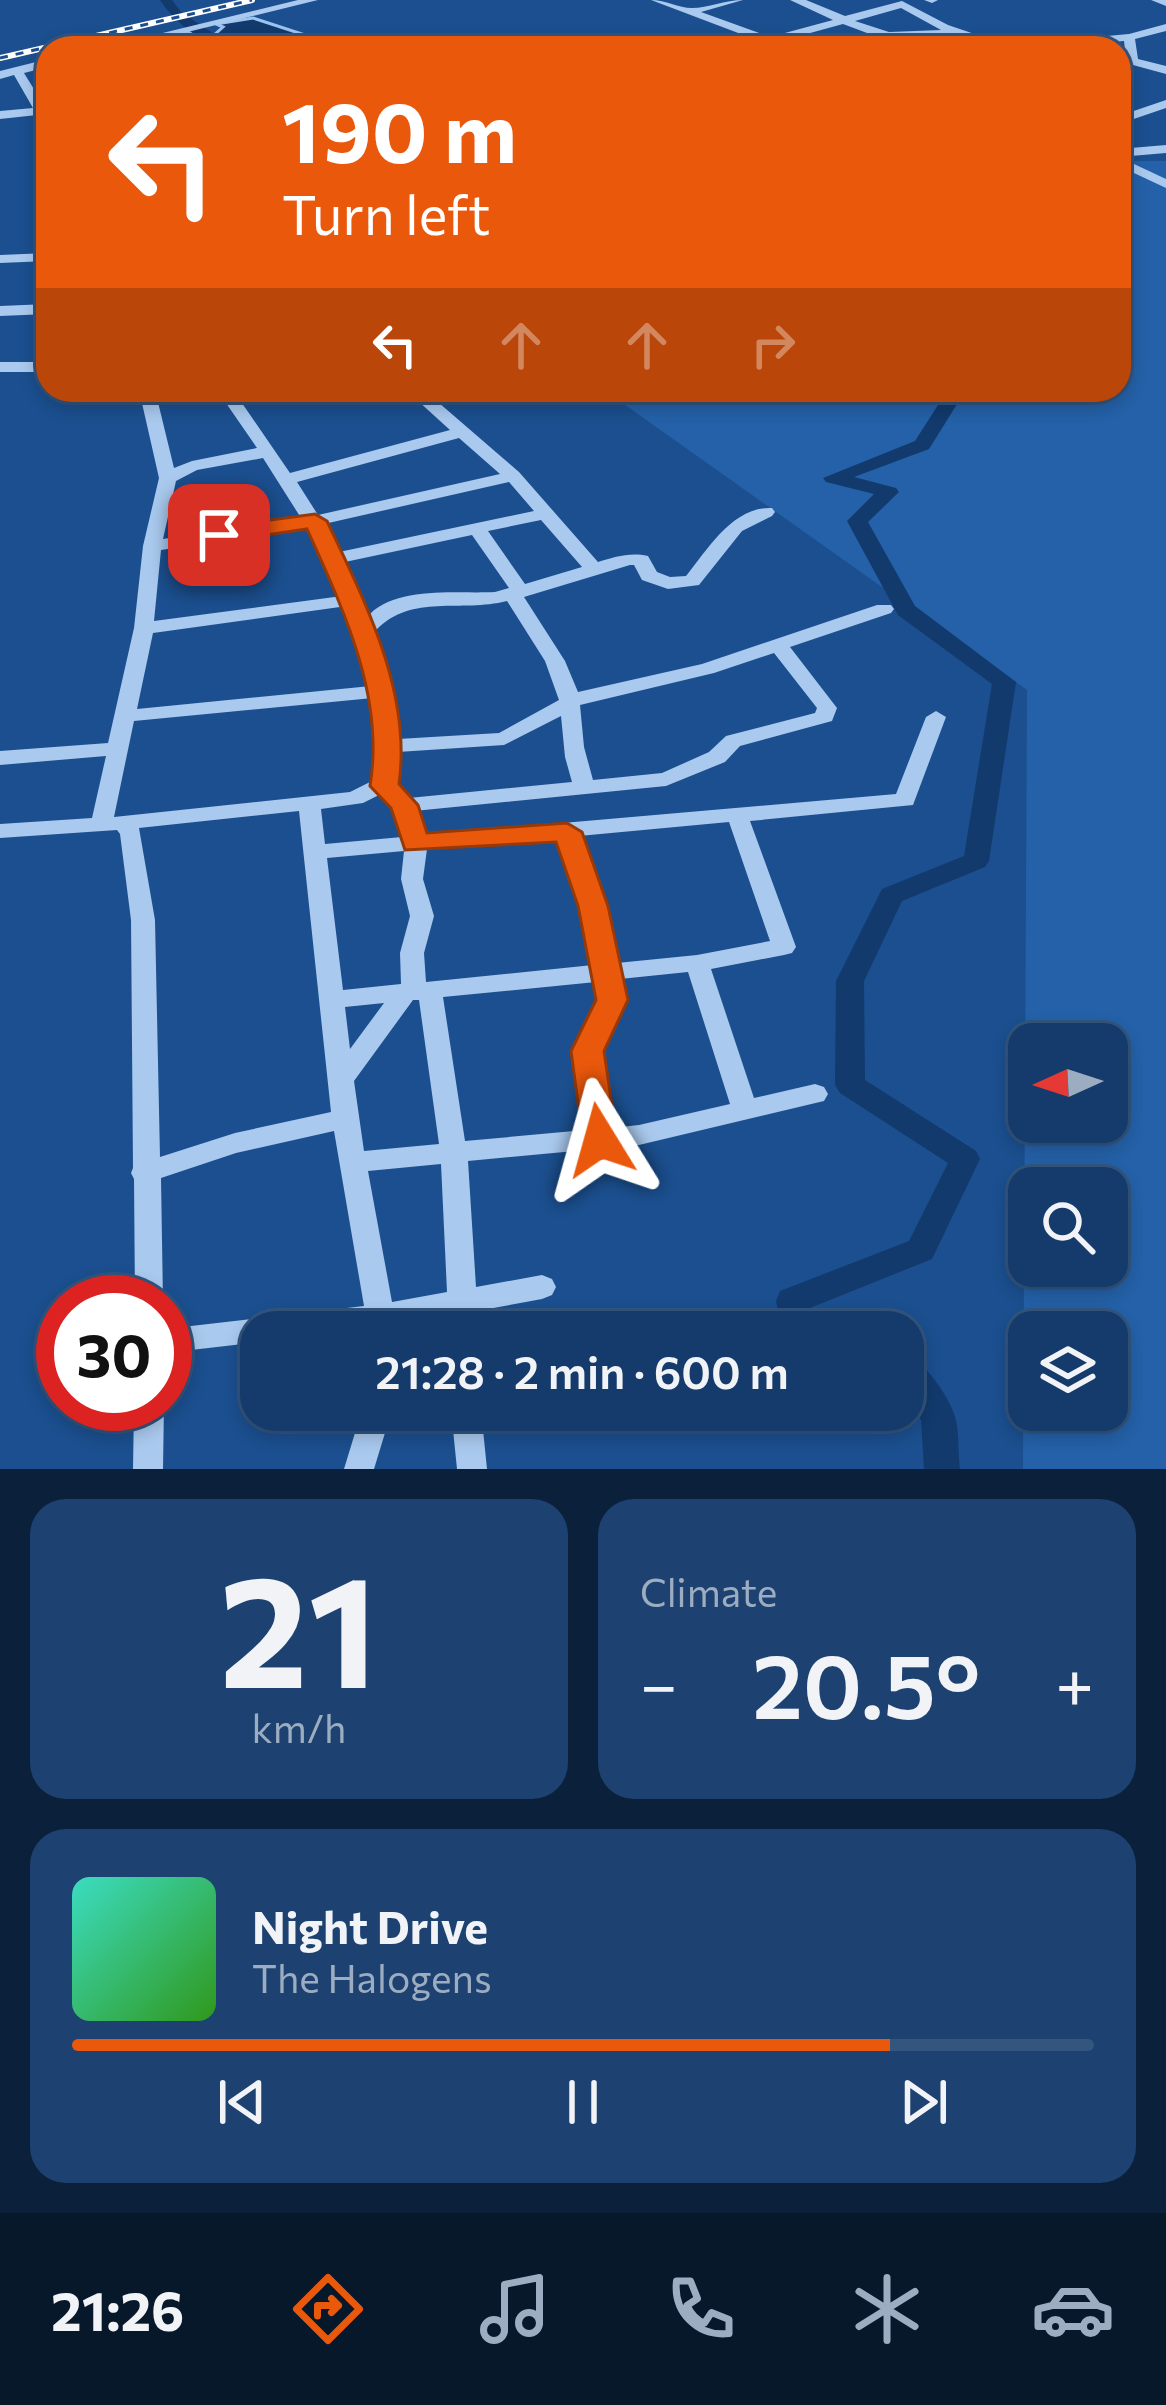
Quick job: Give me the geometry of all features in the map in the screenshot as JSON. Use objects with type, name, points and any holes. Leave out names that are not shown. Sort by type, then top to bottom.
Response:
[{"type":"street","points":[[155,36],[311,0]]},
{"type":"street","points":[[657,0],[755,36]]},
{"type":"street","points":[[686,12],[737,0]]},
{"type":"street","points":[[796,0],[839,21],[892,36]]},
{"type":"street","points":[[1156,0],[1166,3]]},
{"type":"street","points":[[786,36],[902,4],[969,36]]},
{"type":"street","points":[[1131,37],[1166,27]]},
{"type":"street","points":[[932,36],[953,31]]},
{"type":"street","points":[[1131,64],[1166,70]]},
{"type":"street","points":[[0,75],[36,66]]},
{"type":"street","points":[[17,70],[36,104]]},
{"type":"street","points":[[1131,115],[1166,104]]},
{"type":"street","points":[[0,115],[36,117]]},
{"type":"street","points":[[1131,155],[1166,149]]},
{"type":"street","points":[[1131,164],[1166,184]]},
{"type":"street","points":[[0,259],[36,258]]},
{"type":"street","points":[[0,311],[36,312]]},
{"type":"street","points":[[0,367],[36,367]]},
{"type":"street","points":[[112,822],[118,749],[144,628],[152,546],[168,478],[150,402]]},
{"type":"street","points":[[233,402],[315,521],[365,630],[391,746],[385,786]]},
{"type":"street","points":[[428,402],[512,476],[595,571]]},
{"type":"street","points":[[287,479],[462,432]]},
{"type":"street","points":[[168,478],[192,466],[265,452]]},
{"type":"street","points":[[152,546],[315,521],[512,476]]},
{"type":"street","points":[[365,630],[385,610],[406,603],[516,593],[635,558],[659,581],[692,581],[736,526],[766,512]]},
{"type":"street","points":[[335,559],[545,514]]},
{"type":"street","points":[[477,529],[560,671],[570,703],[570,745],[585,788]]},
{"type":"street","points":[[144,628],[352,600]]},
{"type":"street","points":[[391,746],[504,740],[570,703],[778,645],[884,609]]},
{"type":"street","points":[[404,805],[666,779],[717,757],[733,741],[825,717],[827,708],[778,645]]},
{"type":"street","points":[[124,716],[380,692]]},
{"type":"street","points":[[312,852],[905,800],[936,717]]},
{"type":"street","points":[[0,758],[118,749]]},
{"type":"street","points":[[0,831],[308,803],[365,796],[385,786]]},
{"type":"street","points":[[385,786],[404,805],[416,844],[412,879],[422,916],[412,953],[454,1151],[463,1311]]},
{"type":"street","points":[[308,803],[345,1119],[380,1311]]},
{"type":"street","points":[[331,1000],[697,963],[778,950],[785,944],[737,815]]},
{"type":"street","points":[[112,822],[131,833],[143,920],[148,1275]]},
{"type":"street","points":[[567,832],[608,969],[611,1010],[588,1051],[600,1140]]},
{"type":"street","points":[[697,963],[746,1112]]},
{"type":"street","points":[[341,1079],[417,991]]},
{"type":"street","points":[[352,1162],[600,1140],[815,1094]]},
{"type":"street","points":[[144,1173],[235,1143],[345,1119]]},
{"type":"street","points":[[480,1311],[542,1286]]},
{"type":"street","points":[[192,1339],[240,1335]]},
{"type":"street","points":[[148,1431],[148,1469]]},
{"type":"street","points":[[359,1469],[371,1431]]},
{"type":"street","points":[[374,1431],[378,1469]]},
{"type":"street","points":[[468,1431],[472,1469]]},
{"type":"shaded area","points":[[253,18],[305,36],[188,36],[182,32],[214,35],[223,27],[216,24]]},
{"type":"shaded area","points":[[1131,161],[1166,161],[1166,1469],[1023,1469],[1023,1431],[1128,1431],[1128,1311],[1024,1311],[1024,1287],[1128,1287],[1128,1167],[1025,1167],[1025,1143],[1128,1143],[1128,1023],[1025,1023],[1027,690],[621,402],[1131,402]]},
{"type":"waterway","points":[[166,0],[176,15],[209,36]]},
{"type":"waterway","points":[[794,1311],[792,1301],[921,1250],[965,1159],[850,1085],[850,981],[891,895],[976,861],[1004,682],[906,610],[857,521],[889,492],[833,478],[922,445],[949,402]]},
{"type":"waterway","points":[[924,1397],[938,1417],[942,1469]]},
{"type":"railway","points":[[96,36],[252,0]]},
{"type":"railway","points":[[0,58],[36,50]]},
{"type":"route","points":[[219,535],[315,521],[345,576],[365,630],[391,746],[385,786],[404,805],[416,844],[567,832],[593,906],[612,1000],[588,1051],[600,1140]]}]
